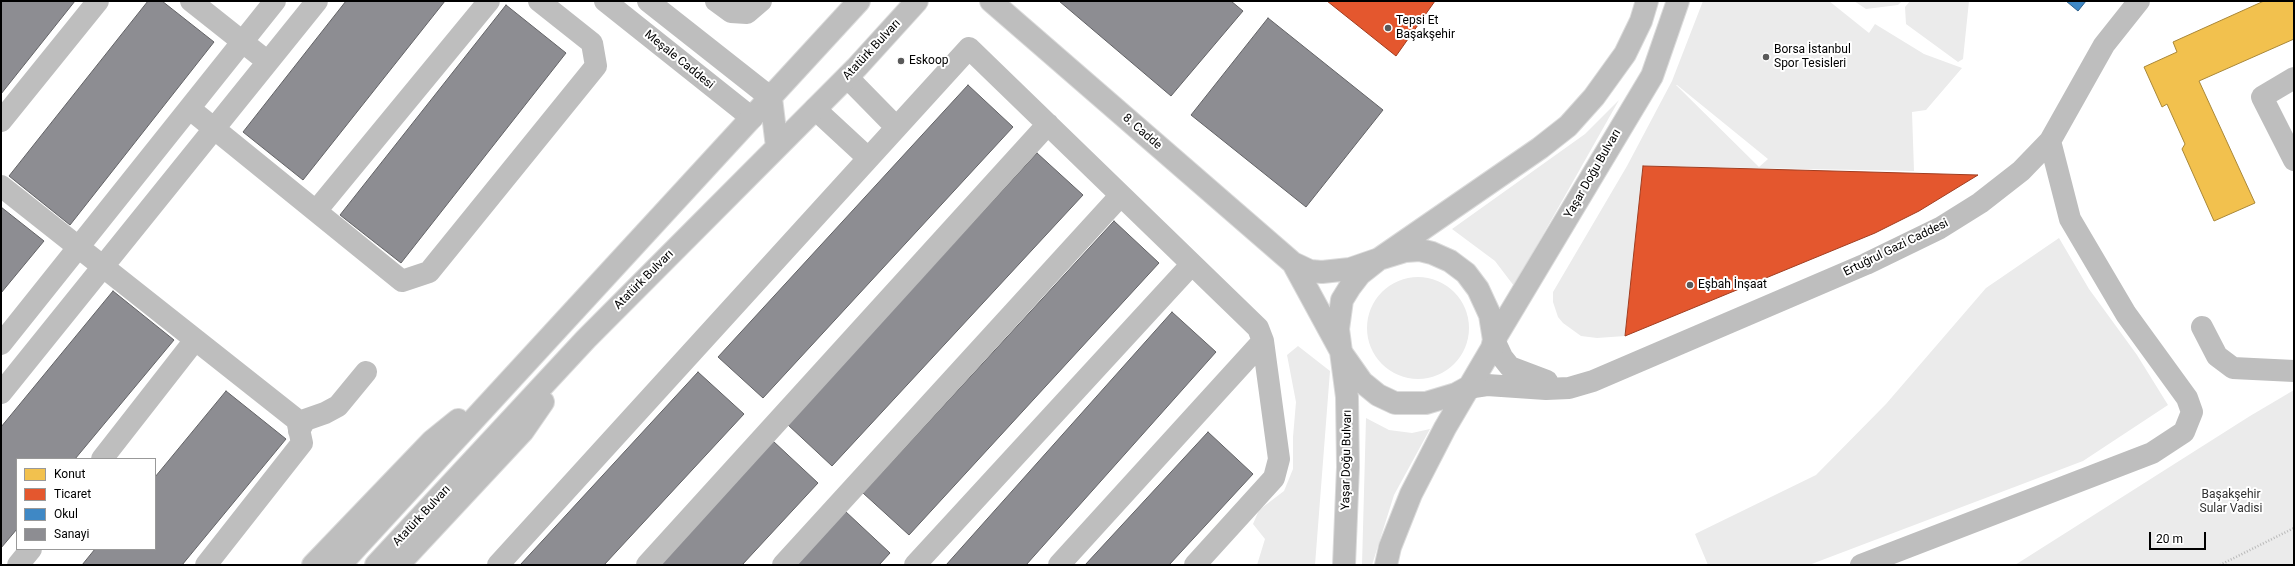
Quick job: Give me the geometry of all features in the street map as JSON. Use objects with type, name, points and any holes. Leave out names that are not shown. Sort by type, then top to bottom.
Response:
[{"type":"main road","points":[[1,122],[98,1]]},
{"type":"main road","points":[[191,1],[268,62]]},
{"type":"main road","points":[[1,344],[275,1]]},
{"type":"main road","points":[[1,393],[317,1]]},
{"type":"main road","points":[[316,211],[488,1]]},
{"type":"main road","points":[[190,109],[402,281],[429,272],[596,66],[592,43],[539,1]]},
{"type":"main road","name":"Meşale Caddesi","points":[[605,1],[752,118]]},
{"type":"main road","points":[[648,1],[771,98],[777,147]]},
{"type":"main road","points":[[716,1],[731,12],[746,13],[761,1]]},
{"type":"main road","points":[[340,565],[513,375],[771,98],[859,1]]},
{"type":"main road","name":"Atatürk Bulvarı","points":[[376,565],[586,339],[847,77],[917,1]]},
{"type":"main road","name":"8. Cadde","points":[[991,1],[1293,263]]},
{"type":"main road","name":"Yaşar Doğu Bulvarı","points":[[1344,565],[1348,467],[1347,397],[1343,355],[1338,329],[1342,300],[1360,274],[1379,259],[1540,148],[1568,126],[1594,97],[1625,54],[1641,21],[1647,1]]},
{"type":"main road","name":"Yaşar Doğu Bulvarı","points":[[1386,565],[1390,547],[1411,494],[1467,388],[1492,348],[1494,340],[1652,76],[1678,1]]},
{"type":"main road","name":"Ertuğrul Gazi Caddesi","points":[[1467,388],[1487,385],[1546,389],[1569,388],[1593,381],[1859,267],[1940,228],[1980,203],[2021,172],[2050,141],[2104,45],[2138,1]]},
{"type":"main road","points":[[498,565],[968,48],[1258,328],[1263,341],[1279,459],[1274,478],[1195,565]]},
{"type":"main road","points":[[847,77],[896,127]]},
{"type":"main road","points":[[2294,78],[2262,97],[2294,160]]},
{"type":"main road","points":[[815,109],[868,158]]},
{"type":"main road","points":[[647,565],[1048,124]]},
{"type":"main road","points":[[1861,565],[2152,453],[2184,432],[2192,412],[2187,398],[2126,314],[2070,219],[2050,141]]},
{"type":"main road","points":[[1,186],[297,420],[302,443],[206,565]]},
{"type":"main road","points":[[782,565],[1121,195]]},
{"type":"main road","name":"Yaşar Doğu Bulvarı","points":[[1293,263],[1310,271],[1322,272],[1350,269],[1405,251],[1420,250],[1432,253],[1450,261],[1466,273],[1478,289],[1490,315],[1494,340]]},
{"type":"main road","points":[[1293,263],[1343,355]]},
{"type":"main road","points":[[914,565],[1192,264]]},
{"type":"main road","points":[[2202,327],[2218,356],[2233,368],[2294,371]]},
{"type":"main road","points":[[398,565],[523,431],[586,339]]},
{"type":"main road","points":[[103,458],[196,340]]},
{"type":"main road","points":[[1494,340],[1502,358],[1510,367],[1569,388]]},
{"type":"main road","points":[[1059,565],[1263,341]]},
{"type":"main road","name":"Yaşar Doğu Bulvarı","points":[[1343,355],[1362,382],[1378,395],[1395,403],[1426,403],[1450,396],[1467,388]]},
{"type":"main road","points":[[299,431],[305,420],[325,413],[338,406],[366,372]]},
{"type":"main road","points":[[313,565],[432,441],[513,375]]},
{"type":"main road","points":[[18,565],[29,550]]},
{"type":"path","points":[[2220,565],[2294,528]]},
{"type":"green space","points":[[1703,1],[1829,1],[1869,33],[1875,24],[1924,54],[1962,68],[1926,110],[1912,112],[1914,171],[1643,166],[1625,336],[1597,338],[1581,336],[1563,323],[1558,317],[1553,302],[1553,292],[1627,166],[1672,81]],"holes":[[[1677,85],[1768,159],[1759,167]]]},
{"type":"green space","points":[[1854,1],[1902,1],[1898,5],[1866,9]]},
{"type":"green space","points":[[1910,1],[1969,1],[1963,59],[1958,62],[1906,24],[1905,7]]},
{"type":"green space","points":[[1619,100],[1514,286],[1495,261],[1452,229],[1585,134]]},
{"type":"green space","points":[[2059,238],[2089,289],[2137,355],[2168,405],[2083,461],[1809,565],[1708,565],[1695,534],[1816,475],[1886,404],[1986,288]]},
{"type":"green space","points":[[1418,277],[1437,281],[1454,292],[1465,309],[1469,328],[1465,347],[1454,364],[1437,375],[1418,379],[1399,375],[1382,364],[1371,347],[1367,328],[1371,309],[1382,292],[1399,281]]},
{"type":"green space","points":[[1298,346],[1330,371],[1315,565],[1257,565],[1265,539],[1253,524],[1259,510],[1284,491],[1293,469],[1293,437],[1296,402],[1287,355]]},
{"type":"green space","name":"Başakşehir Sular Vadisi","points":[[2294,390],[2294,565],[2015,565],[2250,416]]},
{"type":"green space","points":[[1366,418],[1389,430],[1412,433],[1430,429],[1394,495],[1372,565],[1362,565]]},
{"type":"building: Konut","points":[[2264,1],[2294,1],[2294,39],[2199,81],[2255,203],[2214,221],[2182,149],[2185,144],[2167,104],[2162,107],[2144,67],[2177,52],[2173,42]]},
{"type":"building: Ticaret","name":"Tepsi Et Başakşehir","points":[[1327,1],[1435,1],[1396,56]]},
{"type":"building: Ticaret","name":"Eşbah İnşaat","points":[[1643,166],[1978,175],[1919,211],[1875,233],[1625,336]]},
{"type":"building: Okul","points":[[2066,1],[2086,1],[2078,11]]},
{"type":"building: Sanayi","points":[[1,1],[75,1],[1,94]]},
{"type":"building: Sanayi","points":[[148,1],[162,1],[214,42],[70,225],[9,176]]},
{"type":"building: Sanayi","points":[[346,1],[445,1],[303,180],[243,132]]},
{"type":"building: Sanayi","points":[[1059,1],[1231,1],[1243,11],[1171,96]]},
{"type":"building: Sanayi","points":[[506,5],[566,53],[401,263],[340,215]]},
{"type":"building: Sanayi","points":[[1268,18],[1383,110],[1306,207],[1191,115]]},
{"type":"building: Sanayi","points":[[968,85],[1013,127],[763,398],[718,357]]},
{"type":"building: Sanayi","points":[[1037,153],[1083,195],[832,466],[787,424]]},
{"type":"building: Sanayi","points":[[1,207],[44,241],[1,293]]},
{"type":"building: Sanayi","points":[[1114,221],[1159,263],[909,535],[863,493]]},
{"type":"building: Sanayi","points":[[113,291],[174,340],[76,458],[16,458],[16,530],[1,548],[1,427]]},
{"type":"building: Sanayi","points":[[1172,312],[1216,352],[1026,565],[946,565]]},
{"type":"building: Sanayi","points":[[698,372],[744,414],[604,565],[520,565]]},
{"type":"building: Sanayi","points":[[226,391],[286,439],[182,565],[82,565],[94,550],[156,550],[156,476]]},
{"type":"building: Sanayi","points":[[1208,432],[1253,474],[1169,565],[1085,565]]},
{"type":"building: Sanayi","points":[[773,441],[818,483],[742,565],[658,565]]},
{"type":"building: Sanayi","points":[[845,511],[890,553],[879,565],[795,565]]},
{"type":"place","name":"Tepsi Et Başakşehir","points":[[1388,28]]},
{"type":"place","name":"Borsa İstanbul Spor Tesisleri","points":[[1766,57]]},
{"type":"place","name":"Eskoop","points":[[901,61]]},
{"type":"place","name":"Eşbah İnşaat","points":[[1690,285]]}]
